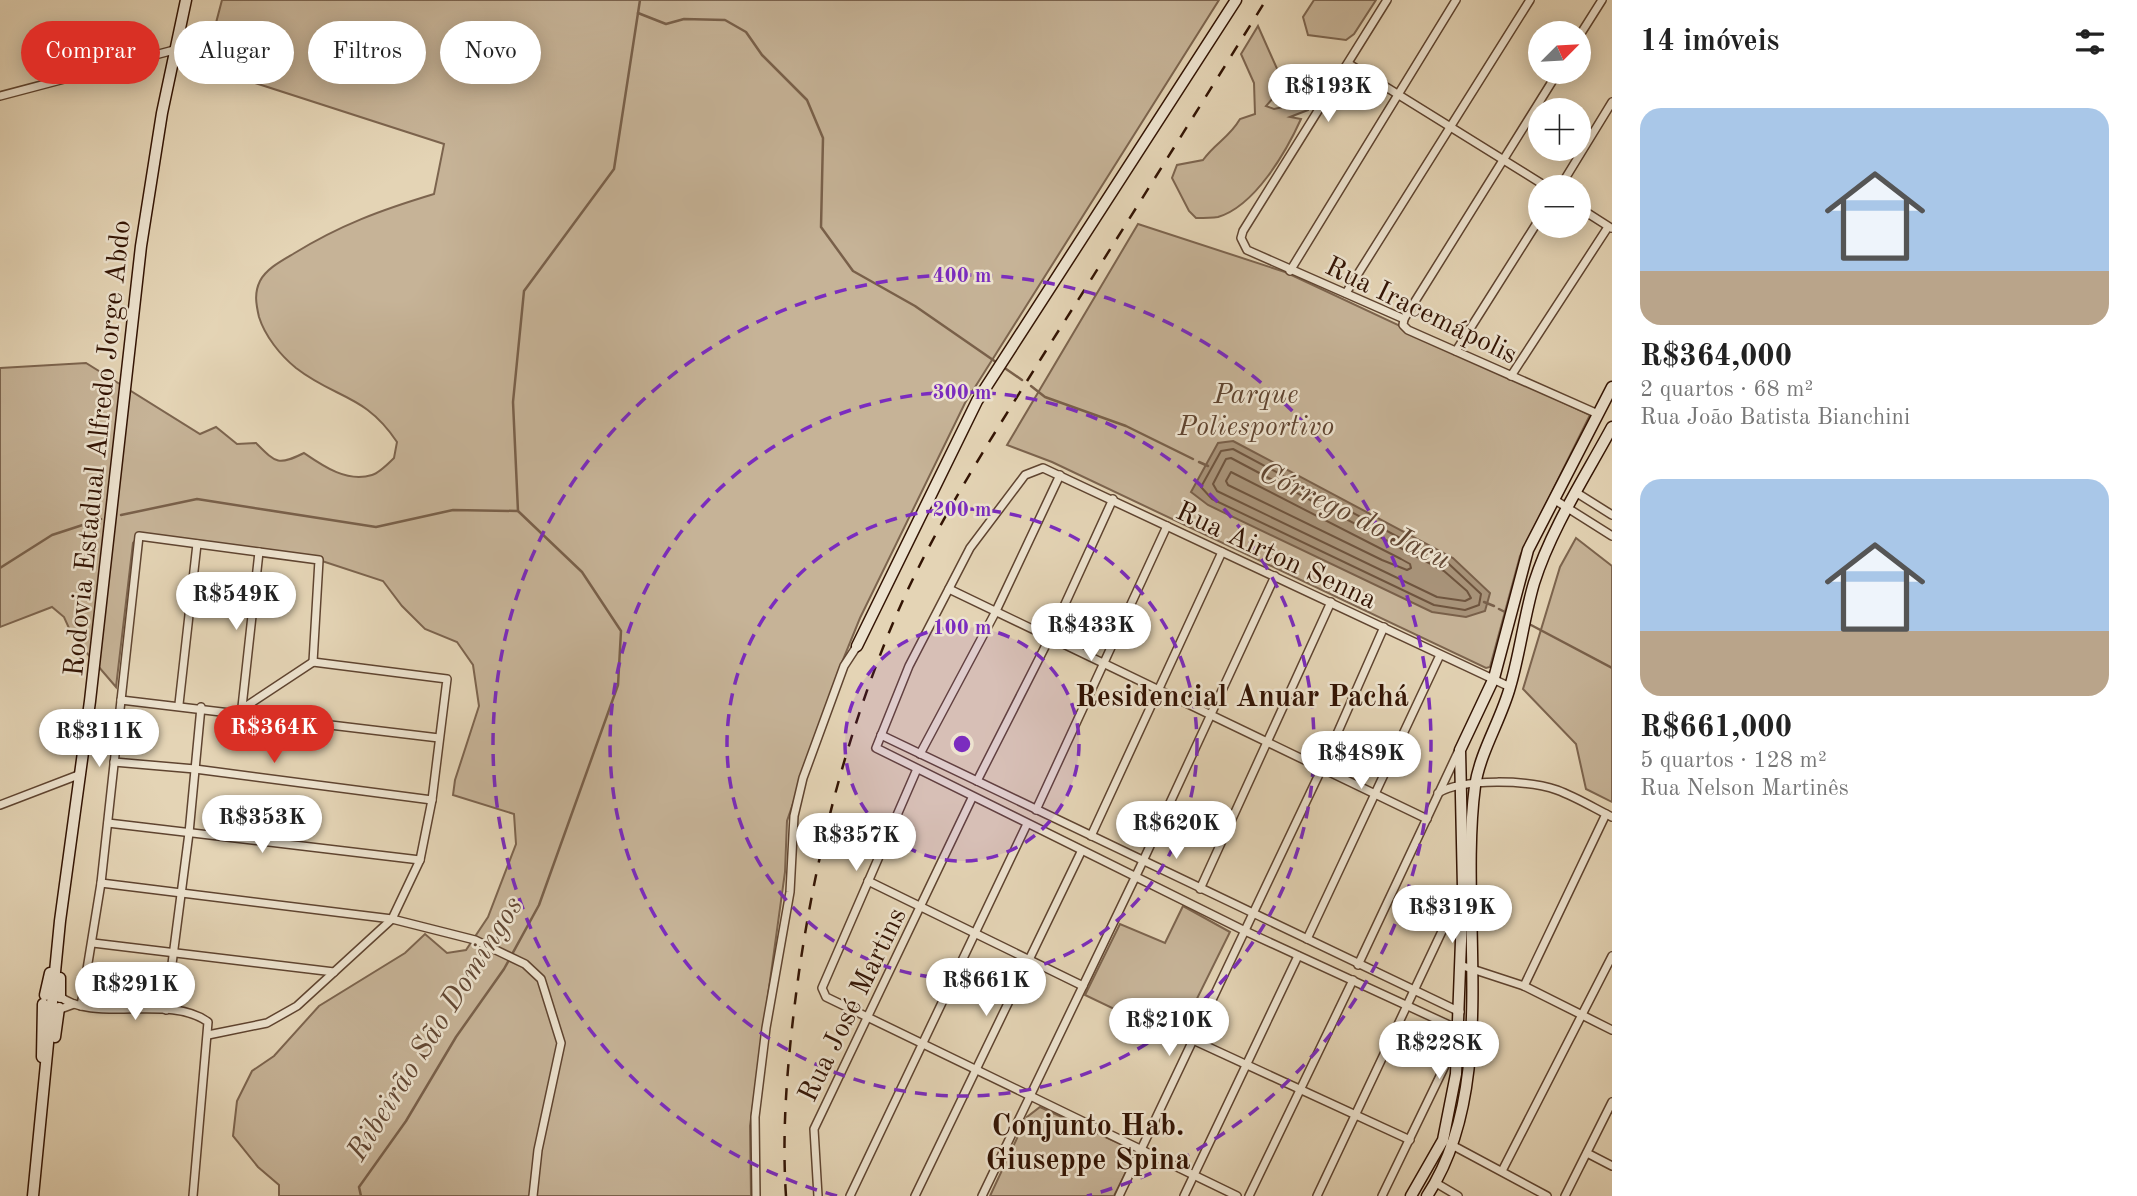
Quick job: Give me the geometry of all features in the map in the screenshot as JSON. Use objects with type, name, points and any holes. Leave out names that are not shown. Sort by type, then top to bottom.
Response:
[{"type":"street","name":"Rodovia Estadual Alfredo Jorge Abdo","points":[[181,21],[186,0]]},
{"type":"street","points":[[755,1196],[755,1117],[766,1028],[790,892],[794,816],[803,778],[844,666],[857,646],[977,401],[1236,0]]},
{"type":"street","points":[[1387,0],[1349,64],[1529,175]]},
{"type":"street","points":[[1290,271],[1456,0]]},
{"type":"street","points":[[1346,292],[1530,0]]},
{"type":"street","points":[[1589,21],[1602,0]]},
{"type":"street","name":"Rodovia Estadual Alfredo Jorge Abdo","points":[[33,1196],[60,921],[81,774],[141,246],[174,50]]},
{"type":"street","points":[[0,96],[174,50]]},
{"type":"street","name":"Rua Iracemápolis","points":[[1349,64],[1243,231],[1241,238],[1247,250],[1404,319],[1402,325],[1409,330],[1598,414]]},
{"type":"street","points":[[1404,319],[1551,84]]},
{"type":"street","points":[[1567,175],[1612,102]]},
{"type":"street","points":[[1511,376],[1610,228],[1591,216]]},
{"type":"street","points":[[1456,351],[1528,237]]},
{"type":"street","points":[[1358,965],[1494,678],[1524,561],[1612,387]]},
{"type":"street","points":[[1427,1196],[1454,1146],[1472,1037],[1476,783],[1479,770],[1510,687],[1534,584],[1612,427]]},
{"type":"street","name":"Rua Airton Senna","points":[[949,589],[992,515],[1025,475],[1043,468],[1510,687]]},
{"type":"street","points":[[920,754],[995,613],[1060,475]]},
{"type":"street","points":[[1577,493],[1612,515]]},
{"type":"street","points":[[977,781],[1049,639],[1113,499]]},
{"type":"street","points":[[1555,500],[1612,536]]},
{"type":"street","points":[[1036,810],[1167,526]]},
{"type":"street","points":[[78,1005],[93,943],[101,883],[138,536],[319,560],[313,662]]},
{"type":"street","points":[[178,704],[197,544]]},
{"type":"street","points":[[242,712],[259,552]]},
{"type":"street","points":[[1091,836],[1222,552]]},
{"type":"street","points":[[982,1196],[1136,877],[1275,576]]},
{"type":"street","points":[[1427,819],[949,589],[909,666],[876,748],[1081,852],[1405,1007],[1460,1030]]},
{"type":"street","points":[[1200,888],[1331,602]]},
{"type":"street","points":[[1119,1196],[1322,768],[1384,627]]},
{"type":"street","points":[[1307,939],[1440,655]]},
{"type":"street","points":[[208,1035],[267,1023],[297,1006],[392,919],[421,860],[432,800],[447,679],[313,662],[242,712]]},
{"type":"street","points":[[121,700],[178,704],[439,738]]},
{"type":"street","points":[[166,1010],[189,833],[201,707]]},
{"type":"street","points":[[881,735],[1460,1012]]},
{"type":"street","points":[[1410,1196],[1443,1140],[1453,1096],[1460,1030],[1463,888],[1460,750]]},
{"type":"street","points":[[114,762],[195,769],[432,800]]},
{"type":"street","points":[[1459,767],[1466,775],[1479,770]]},
{"type":"street","points":[[917,769],[822,988],[826,997],[1237,1196]]},
{"type":"street","points":[[0,805],[81,774]]},
{"type":"street","points":[[1438,793],[1476,783],[1557,790],[1609,816],[1524,986]]},
{"type":"street","name":"Rua José Martins","points":[[818,1196],[814,1129],[972,798]]},
{"type":"street","points":[[108,823],[421,860]]},
{"type":"street","points":[[850,1196],[1027,824]]},
{"type":"street","points":[[915,1196],[1081,852]]},
{"type":"street","points":[[868,881],[1083,986]]},
{"type":"street","points":[[101,883],[392,919],[447,931],[516,959],[541,979],[561,1043],[538,1150],[533,1196]]},
{"type":"street","points":[[1317,1196],[1463,888]]},
{"type":"street","points":[[93,943],[334,972]]},
{"type":"street","points":[[1184,1196],[1298,956]]},
{"type":"street","points":[[1502,1171],[1612,956]]},
{"type":"street","points":[[1460,965],[1524,986],[1612,1030]]},
{"type":"street","points":[[1249,1196],[1353,981]]},
{"type":"street","points":[[52,1001],[166,1010],[205,1019],[209,1025],[193,1196]]},
{"type":"street","points":[[1382,1196],[1450,1060],[1460,1030]]},
{"type":"street","points":[[1193,1040],[1410,1140]]},
{"type":"street","points":[[1565,1196],[1612,1102]]},
{"type":"street","points":[[1443,1140],[1547,1196]]},
{"type":"street","points":[[1587,1153],[1612,1166]]},
{"type":"street","points":[[1436,1183],[1458,1196]]},
{"type":"green space","points":[[222,0],[1219,0],[965,403],[860,618],[840,667],[787,821],[785,872],[750,1126],[751,1196],[279,1196],[279,1185],[258,1167],[233,1136],[237,1101],[252,1071],[274,1056],[319,1006],[405,953],[425,934],[447,953],[466,950],[488,917],[516,844],[514,814],[453,795],[455,780],[479,706],[473,665],[457,642],[425,629],[402,606],[383,581],[319,560],[139,536],[133,543],[116,687],[73,637],[64,617],[52,607],[0,627],[0,368],[86,363],[200,434],[216,427],[237,444],[256,443],[268,455],[278,460],[288,460],[304,453],[336,472],[363,477],[378,472],[394,458],[397,442],[385,426],[362,406],[296,368],[279,351],[259,317],[257,290],[260,281],[270,269],[310,244],[361,219],[434,194],[444,144],[258,84],[294,84],[294,21],[216,21]]},
{"type":"green space","points":[[1314,0],[1376,0],[1354,34],[1346,40],[1308,35],[1303,17]]},
{"type":"green space","points":[[1258,26],[1278,71],[1294,75],[1266,106],[1274,109],[1307,102],[1308,110],[1290,117],[1301,119],[1278,162],[1257,190],[1232,211],[1218,217],[1196,218],[1189,211],[1172,178],[1177,165],[1203,160],[1240,119],[1255,114],[1254,83],[1241,54]]},
{"type":"green space","name":"Parque Poliesportivo","points":[[1138,224],[1285,272],[1590,415],[1520,556],[1490,667],[1486,668],[1052,462],[1007,445]]},
{"type":"green space","points":[[1576,538],[1612,566],[1612,802],[1586,789],[1576,744],[1523,689],[1560,567]]},
{"type":"green space","points":[[1183,906],[1230,932],[1177,1039],[1085,995],[1120,924],[1165,943]]},
{"type":"green space","points":[[1040,1107],[1127,1147],[1132,1160],[1114,1196],[990,1196],[1027,1117]]},
{"type":"water","points":[[1233,441],[1453,558],[1490,593],[1485,611],[1466,617],[1432,612],[1208,505],[1191,492],[1218,443]]},
{"type":"waterway","name":"Ribeirão São Domingos","points":[[361,1196],[359,1187],[406,1121],[456,1037],[504,969],[539,905],[618,685],[621,631],[582,572],[518,511],[513,402],[524,291],[614,169],[640,0]]},
{"type":"waterway","name":"Córrego do Jacu","points":[[638,13],[666,24],[684,19],[725,20],[746,32],[762,55],[807,100],[823,138],[821,227],[853,271],[915,306],[1022,380]]},
{"type":"waterway","name":"Córrego do Jacu","points":[[1031,386],[1045,397],[1126,426],[1193,459]]},
{"type":"waterway","name":"Córrego do Jacu","points":[[1199,462],[1208,466]]},
{"type":"waterway","points":[[121,515],[197,499],[376,527],[453,510],[518,511]]},
{"type":"waterway","points":[[0,568],[52,535],[101,519]]},
{"type":"waterway","name":"Córrego do Jacu","points":[[1484,602],[1494,606]]},
{"type":"waterway","name":"Córrego do Jacu","points":[[1499,609],[1505,612]]},
{"type":"waterway","name":"Córrego do Jacu","points":[[1531,625],[1612,668]]},
{"type":"railway","points":[[786,1196],[785,1140],[789,1056],[806,929],[833,801],[858,717],[888,635],[943,521],[1007,412],[1266,0]]},
{"type":"district","name":"Residencial Anuar Pachá","points":[[1242,696]]},
{"type":"district","name":"Conjunto Hab. Giuseppe Spina","points":[[1088,1142]]}]
